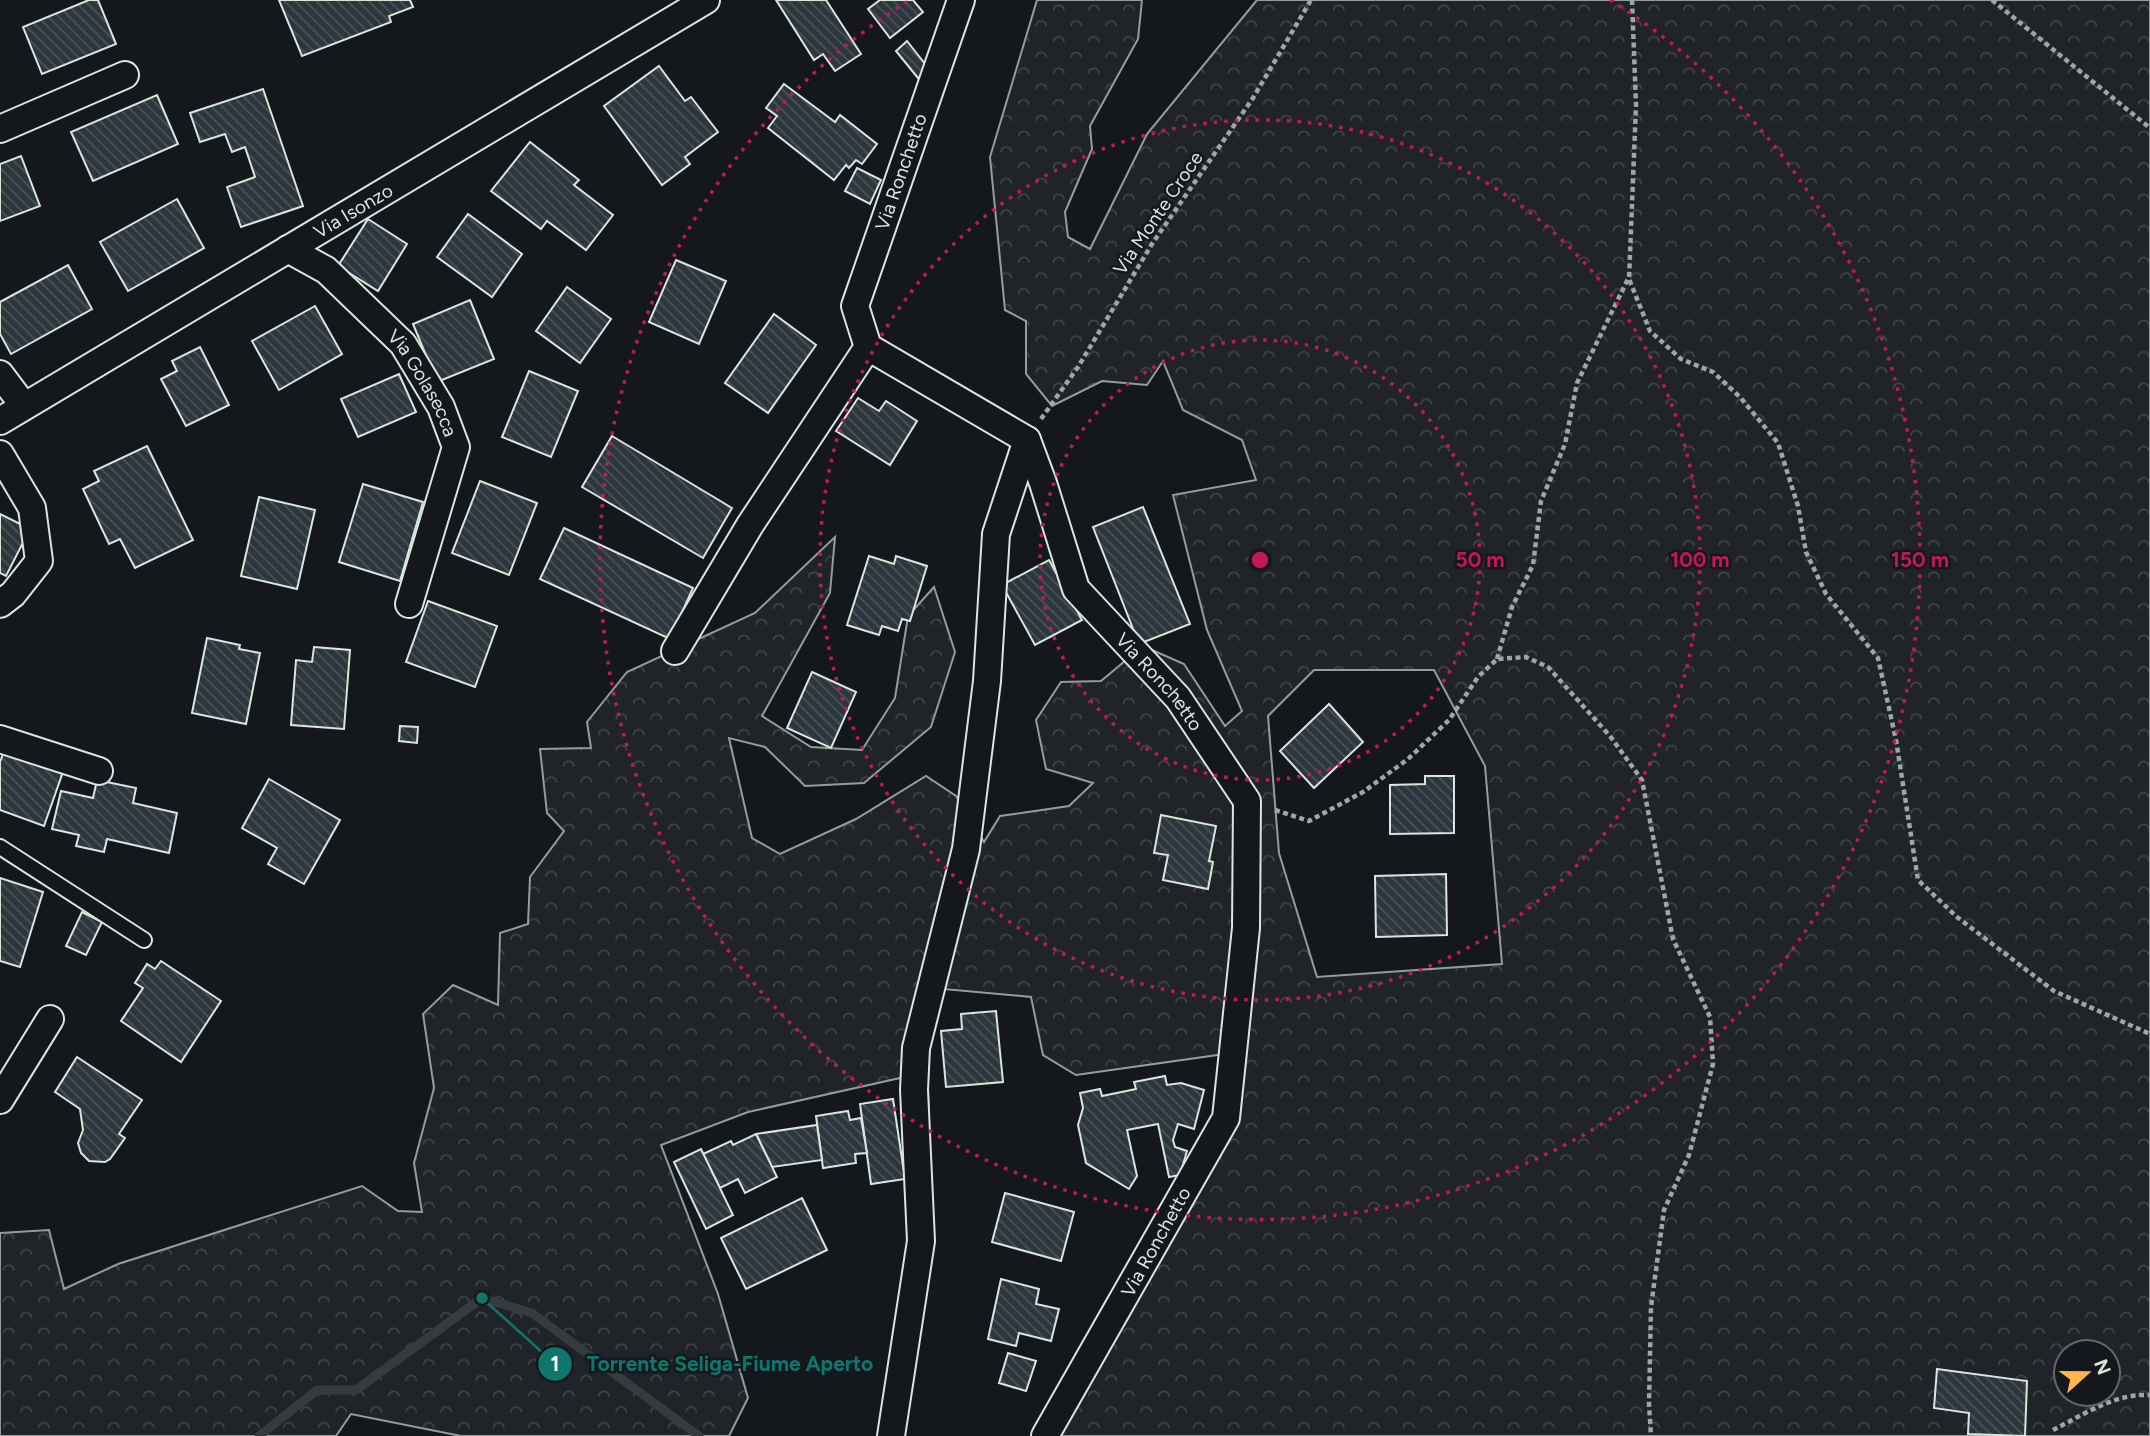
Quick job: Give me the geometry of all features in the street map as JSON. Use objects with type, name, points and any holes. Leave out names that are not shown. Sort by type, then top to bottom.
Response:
[{"type":"street","name":"Via Isonzo","points":[[0,421],[706,0]]},
{"type":"street","name":"Via Ronchetto","points":[[868,347],[855,306],[961,0]]},
{"type":"street","points":[[0,129],[125,75]]},
{"type":"street","name":"Via Golasecca","points":[[288,249],[326,270],[403,344],[441,407],[456,447],[409,604]]},
{"type":"street","points":[[676,651],[750,525],[868,347],[1027,440],[996,534],[987,681],[966,849],[916,1048],[914,1090],[921,1241],[891,1436]]},
{"type":"street","points":[[0,374],[24,406]]},
{"type":"street","name":"Via Ronchetto","points":[[1027,440],[1076,589],[1178,698],[1247,801],[1246,928],[1226,1118],[1045,1436]]},
{"type":"street","points":[[0,454],[33,508],[39,561],[13,594],[0,604]]},
{"type":"street","points":[[0,739],[99,771]]},
{"type":"street","points":[[0,1100],[50,1019]]},
{"type":"lane","points":[[0,847],[144,940]]},
{"type":"path","name":"Via Monte Croce","points":[[1027,440],[1078,366],[1152,244],[1253,98],[1311,0]]},
{"type":"path","points":[[1247,801],[1309,821],[1363,792],[1408,759],[1450,720],[1478,677],[1497,659],[1511,607],[1533,565],[1542,500],[1565,444],[1577,383],[1629,279],[1636,105],[1632,0]]},
{"type":"path","points":[[1992,0],[2150,128]]},
{"type":"path","points":[[1629,279],[1650,331],[1681,359],[1713,372],[1740,397],[1778,443],[1798,506],[1806,552],[1826,594],[1878,658],[1896,740],[1918,880],[1957,917],[2054,991],[2150,1034]]},
{"type":"path","points":[[1497,659],[1526,657],[1548,667],[1610,736],[1642,780],[1673,939],[1710,1017],[1713,1064],[1689,1155],[1664,1209],[1651,1307],[1651,1436]]},
{"type":"path","points":[[2053,1430],[2116,1399],[2150,1395]]},
{"type":"green space","points":[[1037,0],[1142,0],[1138,39],[1090,126],[1092,149],[1065,212],[1068,237],[1090,249],[1147,134],[1257,0],[2150,0],[2150,1436],[1033,1436],[1219,1116],[1225,1054],[1076,1075],[1043,1055],[1031,997],[944,989],[927,1052],[932,1234],[916,1242],[909,1076],[748,1112],[661,1145],[718,1294],[748,1398],[729,1436],[461,1436],[351,1414],[336,1436],[0,1436],[0,1233],[49,1230],[64,1289],[118,1264],[362,1186],[398,1211],[422,1212],[414,1163],[434,1088],[423,1014],[453,985],[498,1005],[500,933],[528,924],[530,877],[564,831],[547,813],[540,749],[591,748],[587,722],[627,672],[755,613],[835,537],[830,593],[762,716],[811,747],[862,750],[895,698],[908,616],[934,587],[955,652],[931,727],[864,783],[805,786],[765,747],[729,738],[752,838],[780,854],[856,819],[926,776],[956,796],[984,842],[1000,816],[1069,806],[1093,783],[1046,769],[1036,720],[1061,682],[1101,681],[1143,646],[1184,664],[1225,726],[1242,711],[1207,630],[1173,495],[1256,480],[1242,440],[1183,410],[1163,361],[1147,385],[1102,381],[1052,406],[1026,374],[1026,321],[1005,310],[990,157]],"holes":[[[1314,670],[1434,670],[1485,766],[1502,964],[1317,977],[1279,853],[1268,716]]]},
{"type":"building","points":[[89,0],[98,0],[116,44],[42,74],[23,27]]},
{"type":"building","points":[[279,0],[410,0],[413,7],[389,16],[391,22],[302,56]]},
{"type":"building","points":[[776,0],[826,0],[861,54],[835,71],[823,54],[814,60]]},
{"type":"building","points":[[880,0],[913,0],[923,12],[890,38],[868,9]]},
{"type":"building","points":[[907,41],[929,69],[918,78],[896,51]]},
{"type":"building","points":[[659,66],[685,101],[691,97],[718,132],[685,157],[690,164],[662,185],[604,106]]},
{"type":"building","points":[[784,84],[835,122],[840,115],[877,144],[862,164],[856,160],[849,168],[846,165],[834,180],[768,128],[777,116],[766,108]]},
{"type":"building","points":[[263,89],[303,206],[241,227],[227,187],[255,177],[245,147],[232,152],[225,134],[200,142],[190,113]]},
{"type":"building","points":[[157,95],[178,144],[93,181],[71,132]]},
{"type":"building","points":[[530,142],[579,180],[574,185],[613,215],[586,250],[547,221],[541,229],[491,191]]},
{"type":"building","points":[[21,156],[40,206],[0,221],[0,164]]},
{"type":"building","points":[[857,168],[881,180],[870,204],[845,191]]},
{"type":"building","points":[[177,199],[204,248],[128,291],[100,242]]},
{"type":"building","points":[[468,214],[522,254],[492,297],[437,257]]},
{"type":"building","points":[[368,219],[407,244],[378,291],[338,266]]},
{"type":"building","points":[[676,260],[726,281],[699,344],[649,322]]},
{"type":"building","points":[[68,265],[92,309],[11,354],[0,334],[0,302]]},
{"type":"building","points":[[567,287],[611,319],[580,363],[536,331]]},
{"type":"building","points":[[470,300],[494,359],[437,382],[413,324]]},
{"type":"building","points":[[315,306],[342,354],[279,390],[252,341]]},
{"type":"building","points":[[774,314],[816,345],[768,413],[725,383]]},
{"type":"building","points":[[200,347],[229,405],[186,426],[161,379],[177,371],[172,361]]},
{"type":"building","points":[[529,371],[578,391],[551,457],[502,437]]},
{"type":"building","points":[[399,374],[416,412],[358,437],[341,399]]},
{"type":"building","points":[[858,398],[879,411],[886,401],[917,421],[890,465],[836,431]]},
{"type":"building","points":[[612,436],[732,508],[703,558],[582,487]]},
{"type":"building","points":[[147,446],[193,540],[135,568],[120,539],[109,544],[83,489],[99,481],[94,471]]},
{"type":"building","points":[[480,481],[537,503],[509,575],[452,553]]},
{"type":"building","points":[[363,484],[423,502],[400,581],[339,562]]},
{"type":"building","points":[[259,497],[315,510],[297,589],[241,576]]},
{"type":"building","points":[[1143,507],[1190,624],[1139,644],[1093,527]]},
{"type":"building","points":[[0,514],[30,529],[6,576],[0,573]]},
{"type":"building","points":[[564,528],[693,588],[670,639],[540,579]]},
{"type":"building","points":[[869,556],[894,564],[896,556],[927,566],[910,621],[902,619],[898,631],[882,626],[879,635],[847,625]]},
{"type":"building","points":[[1049,560],[1082,620],[1035,645],[1002,585]]},
{"type":"building","points":[[428,601],[497,626],[475,687],[406,662]]},
{"type":"building","points":[[207,638],[240,645],[239,649],[260,653],[246,724],[192,713]]},
{"type":"building","points":[[314,647],[350,650],[344,729],[291,725],[296,660],[312,662]]},
{"type":"building","points":[[812,672],[856,692],[831,748],[787,728]]},
{"type":"building","points":[[1329,704],[1363,742],[1314,788],[1280,751]]},
{"type":"building","points":[[400,726],[418,727],[417,743],[399,741]]},
{"type":"building","points":[[6,746],[65,766],[44,826],[0,810],[0,762]]},
{"type":"building","points":[[1425,776],[1454,776],[1454,833],[1390,834],[1390,785],[1425,784]]},
{"type":"building","points":[[269,779],[340,820],[304,884],[268,864],[277,848],[242,828]]},
{"type":"building","points":[[97,780],[136,788],[133,803],[177,813],[169,853],[107,839],[104,852],[76,846],[79,835],[52,829],[61,791],[93,798]]},
{"type":"building","points":[[1161,815],[1216,826],[1209,861],[1213,862],[1208,889],[1163,880],[1168,855],[1154,853]]},
{"type":"building","points":[[1446,874],[1447,935],[1376,937],[1375,876]]},
{"type":"building","points":[[0,878],[43,892],[20,967],[0,961]]},
{"type":"building","points":[[82,912],[102,922],[86,955],[66,946]]},
{"type":"building","points":[[161,961],[221,1001],[181,1062],[121,1021],[143,988],[135,983],[147,964],[155,969]]},
{"type":"building","points":[[996,1011],[1003,1082],[946,1087],[941,1031],[962,1029],[961,1014]]},
{"type":"building","points":[[77,1057],[142,1100],[119,1134],[125,1138],[105,1162],[89,1161],[81,1153],[78,1143],[83,1130],[80,1109],[55,1092]]},
{"type":"building","points":[[1165,1076],[1167,1085],[1181,1083],[1204,1090],[1194,1129],[1178,1124],[1173,1140],[1175,1147],[1187,1151],[1180,1175],[1169,1177],[1158,1124],[1127,1130],[1137,1176],[1129,1189],[1086,1163],[1078,1125],[1083,1108],[1080,1093],[1100,1089],[1102,1096],[1136,1089],[1134,1082]]},
{"type":"building","points":[[893,1099],[905,1179],[871,1184],[860,1104]]},
{"type":"building","points":[[848,1111],[850,1120],[861,1118],[867,1153],[855,1154],[856,1163],[823,1168],[816,1116]]},
{"type":"building","points":[[817,1125],[822,1160],[772,1167],[756,1134]]},
{"type":"building","points":[[756,1134],[777,1177],[745,1193],[738,1179],[720,1188],[703,1154],[731,1141],[733,1145]]},
{"type":"building","points":[[701,1149],[733,1215],[706,1229],[674,1162]]},
{"type":"building","points":[[1005,1193],[1074,1212],[1061,1261],[992,1242]]},
{"type":"building","points":[[802,1198],[827,1250],[746,1289],[721,1238]]},
{"type":"building","points":[[1001,1279],[1039,1289],[1036,1304],[1059,1309],[1051,1341],[1019,1333],[1016,1346],[988,1339]]},
{"type":"building","points":[[1008,1353],[1036,1361],[1026,1391],[999,1383]]},
{"type":"building","points":[[1937,1369],[2027,1381],[2025,1436],[1968,1434],[1969,1413],[1934,1408]]},
{"type":"waterway","points":[[259,1436],[317,1390],[356,1390],[482,1298],[532,1313],[699,1436]]},
{"type":"place","name":"Torrente Seliga-Fiume Aperto","points":[[482,1298]]}]
